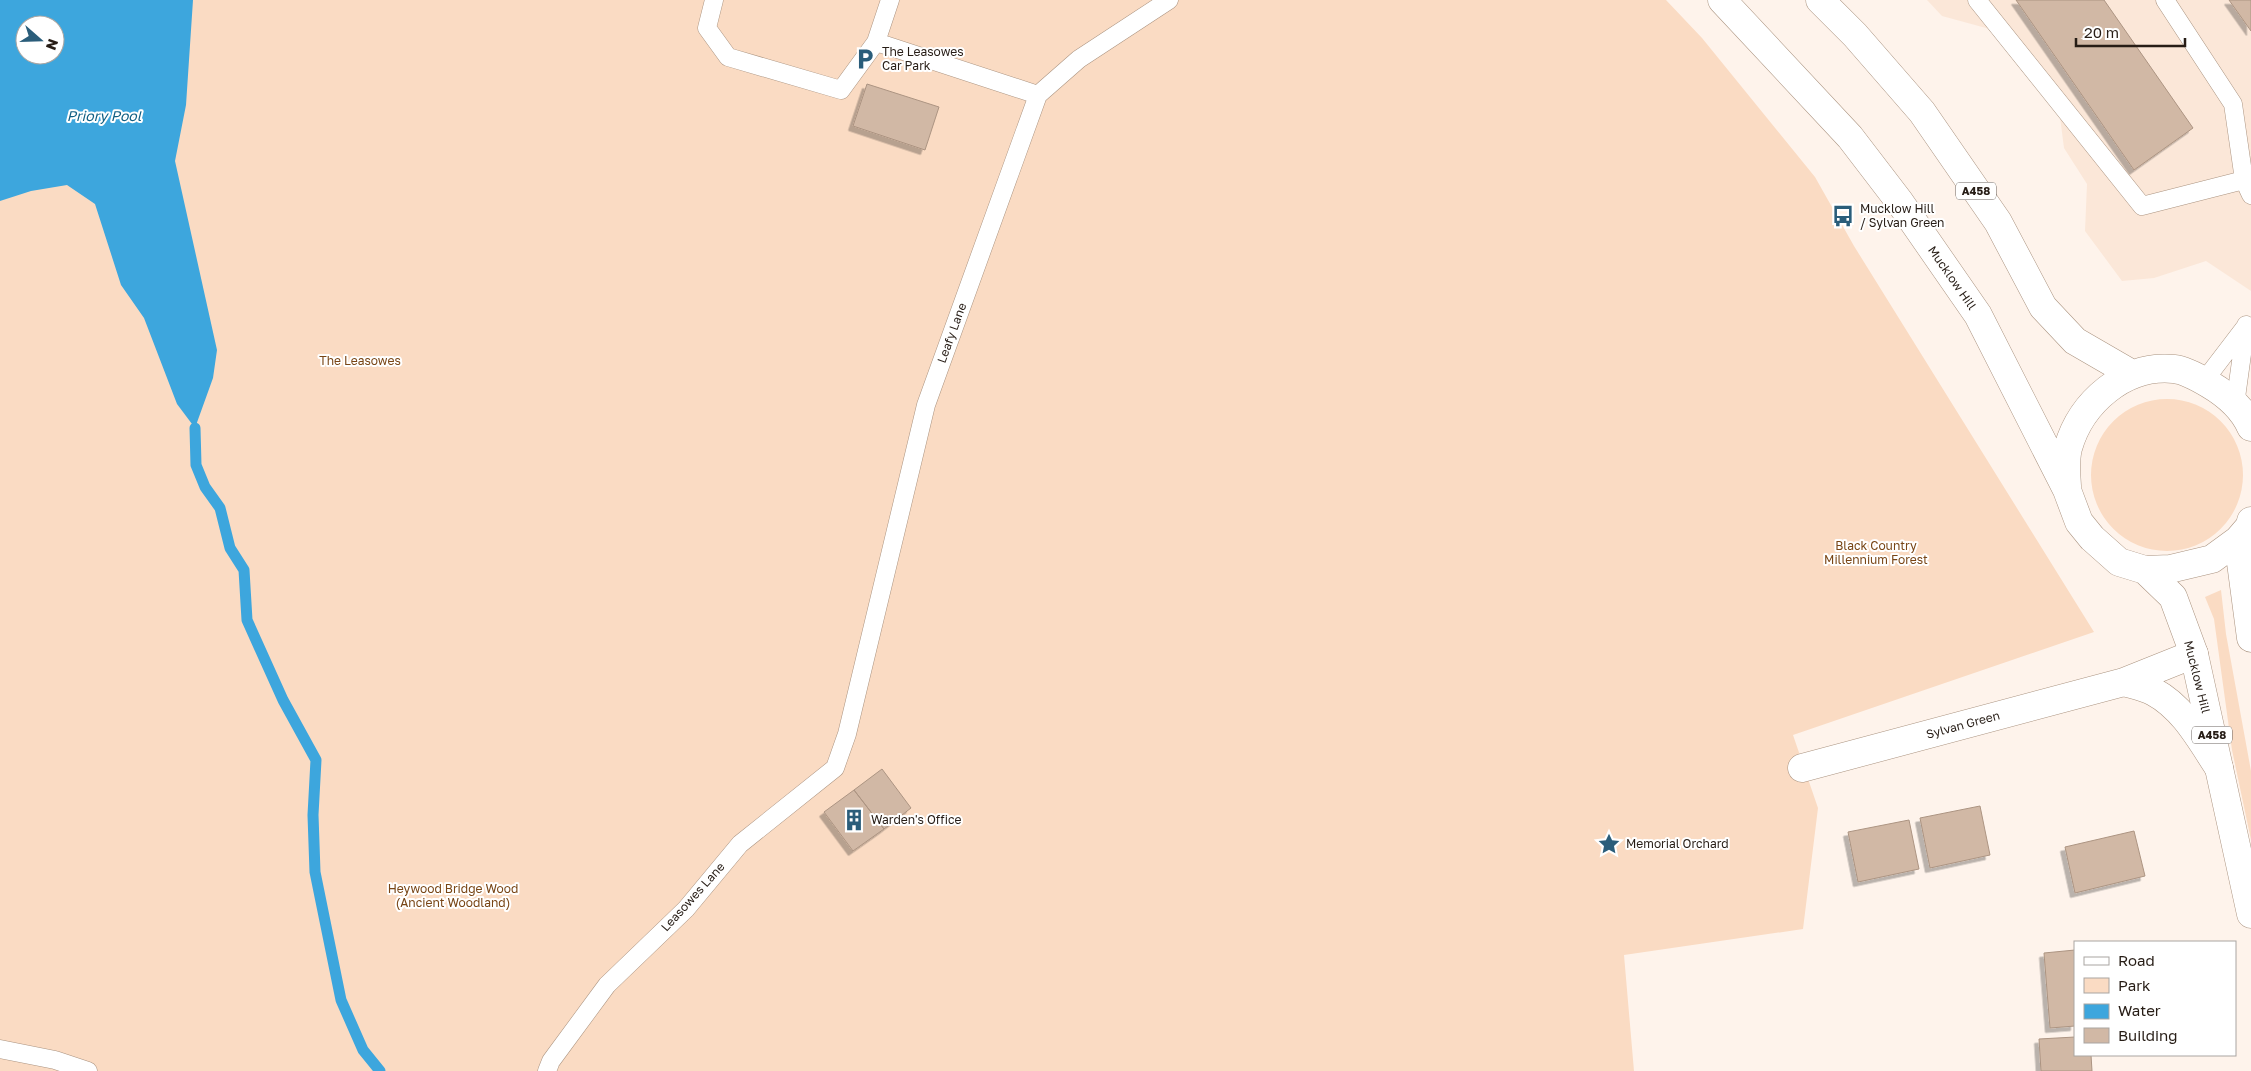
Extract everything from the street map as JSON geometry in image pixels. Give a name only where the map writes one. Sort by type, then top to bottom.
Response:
[{"type":"main road","name":"Mucklow Hill","points":[[1722,0],[1850,138],[1899,201],[1978,315],[2067,490],[2079,522],[2092,538],[2119,562],[2145,570],[2170,569],[2212,559],[2244,531]]},
{"type":"main road","name":"A458","points":[[1820,0],[1856,35],[1922,112],[1998,222],[2042,307],[2075,341],[2132,374]]},
{"type":"main road","name":"Mucklow Hill","points":[[2067,490],[2065,467],[2068,448],[2077,424],[2090,406],[2110,388],[2132,374],[2149,369],[2175,369],[2204,381],[2226,394],[2243,409],[2251,427]]},
{"type":"main road","name":"Mucklow Hill","points":[[2244,531],[2251,638]]},
{"type":"main road","name":"Mucklow Hill","points":[[2145,570],[2173,597],[2194,654],[2251,914]]},
{"type":"main road","name":"Sylvan Green","points":[[1802,768],[2124,682],[2194,654]]},
{"type":"main road","points":[[2124,682],[2154,691],[2176,708],[2219,768]]},
{"type":"lane","points":[[714,0],[707,28],[728,57],[841,90],[876,42],[890,0]]},
{"type":"lane","name":"Leafy Lane","points":[[847,734],[926,405],[1038,95],[1079,59],[1169,0]]},
{"type":"lane","points":[[1976,0],[2142,206],[2248,188],[2245,147],[2233,104],[2165,0]]},
{"type":"lane","points":[[876,42],[1038,95]]},
{"type":"lane","points":[[2204,381],[2249,323]]},
{"type":"lane","points":[[2243,409],[2249,323]]},
{"type":"lane","name":"Leasowes Lane","points":[[547,1071],[551,1061],[607,985],[686,909],[740,844],[834,768],[847,734]]},
{"type":"lane","points":[[0,1049],[54,1060],[88,1071]]},
{"type":"shaded area","points":[[1927,0],[2251,0],[2251,291],[2206,261],[2154,278],[2122,281],[2085,231],[2087,184],[2064,148],[2060,117],[1997,31],[1942,16]]},
{"type":"green space","name":"The Leasowes","points":[[0,0],[1666,0],[1702,38],[1815,177],[1854,246],[2094,632],[1793,735],[1818,808],[1803,929],[1624,955],[1634,1071],[0,1071]]},
{"type":"green space","points":[[2167,399],[2196,405],[2221,421],[2237,446],[2243,475],[2237,504],[2221,529],[2196,545],[2167,551],[2138,545],[2113,529],[2097,504],[2091,475],[2097,446],[2113,421],[2138,405]]},
{"type":"green space","points":[[2221,590],[2226,634],[2251,771],[2251,840],[2232,750],[2214,619],[2205,597]]},
{"type":"water","name":"Priory Pool","points":[[0,0],[193,0],[186,105],[175,161],[217,350],[213,378],[195,428],[177,404],[144,318],[121,285],[95,204],[67,185],[31,191],[0,201]]},
{"type":"building","points":[[2016,0],[2104,0],[2193,128],[2134,170]]},
{"type":"building","points":[[2229,0],[2251,0],[2251,31]]},
{"type":"building","points":[[867,84],[939,107],[925,150],[853,126]]},
{"type":"building","points":[[882,769],[911,808],[884,829],[854,790]]},
{"type":"building","name":"Warden's Office","points":[[854,790],[884,829],[853,851],[824,812]]},
{"type":"building","points":[[1980,806],[1990,855],[1930,868],[1920,818]]},
{"type":"building","points":[[1909,820],[1919,869],[1858,882],[1848,832]]},
{"type":"building","points":[[2134,831],[2145,876],[2075,893],[2065,847]]},
{"type":"building","points":[[2074,950],[2074,1026],[2050,1028],[2044,953]]},
{"type":"building","points":[[2074,1037],[2074,1056],[2091,1056],[2092,1071],[2041,1071],[2039,1039]]},
{"type":"waterway","points":[[195,428],[196,465],[205,487],[220,508],[230,548],[244,570],[247,620],[283,700],[316,760],[313,815],[315,872],[341,1000],[363,1050],[380,1071]]},
{"type":"place","name":"The Leasowes Car Park","points":[[865,59]]},
{"type":"place","name":"Mucklow Hill / Sylvan Green","points":[[1843,216]]},
{"type":"place","name":"Warden's Office","points":[[854,820]]},
{"type":"place","name":"Memorial Orchard","points":[[1609,844]]},
{"type":"park label","name":"Black Country Millennium Forest","points":[[1876,553]]},
{"type":"park label","name":"Heywood Bridge Wood (Ancient Woodland)","points":[[453,896]]}]
